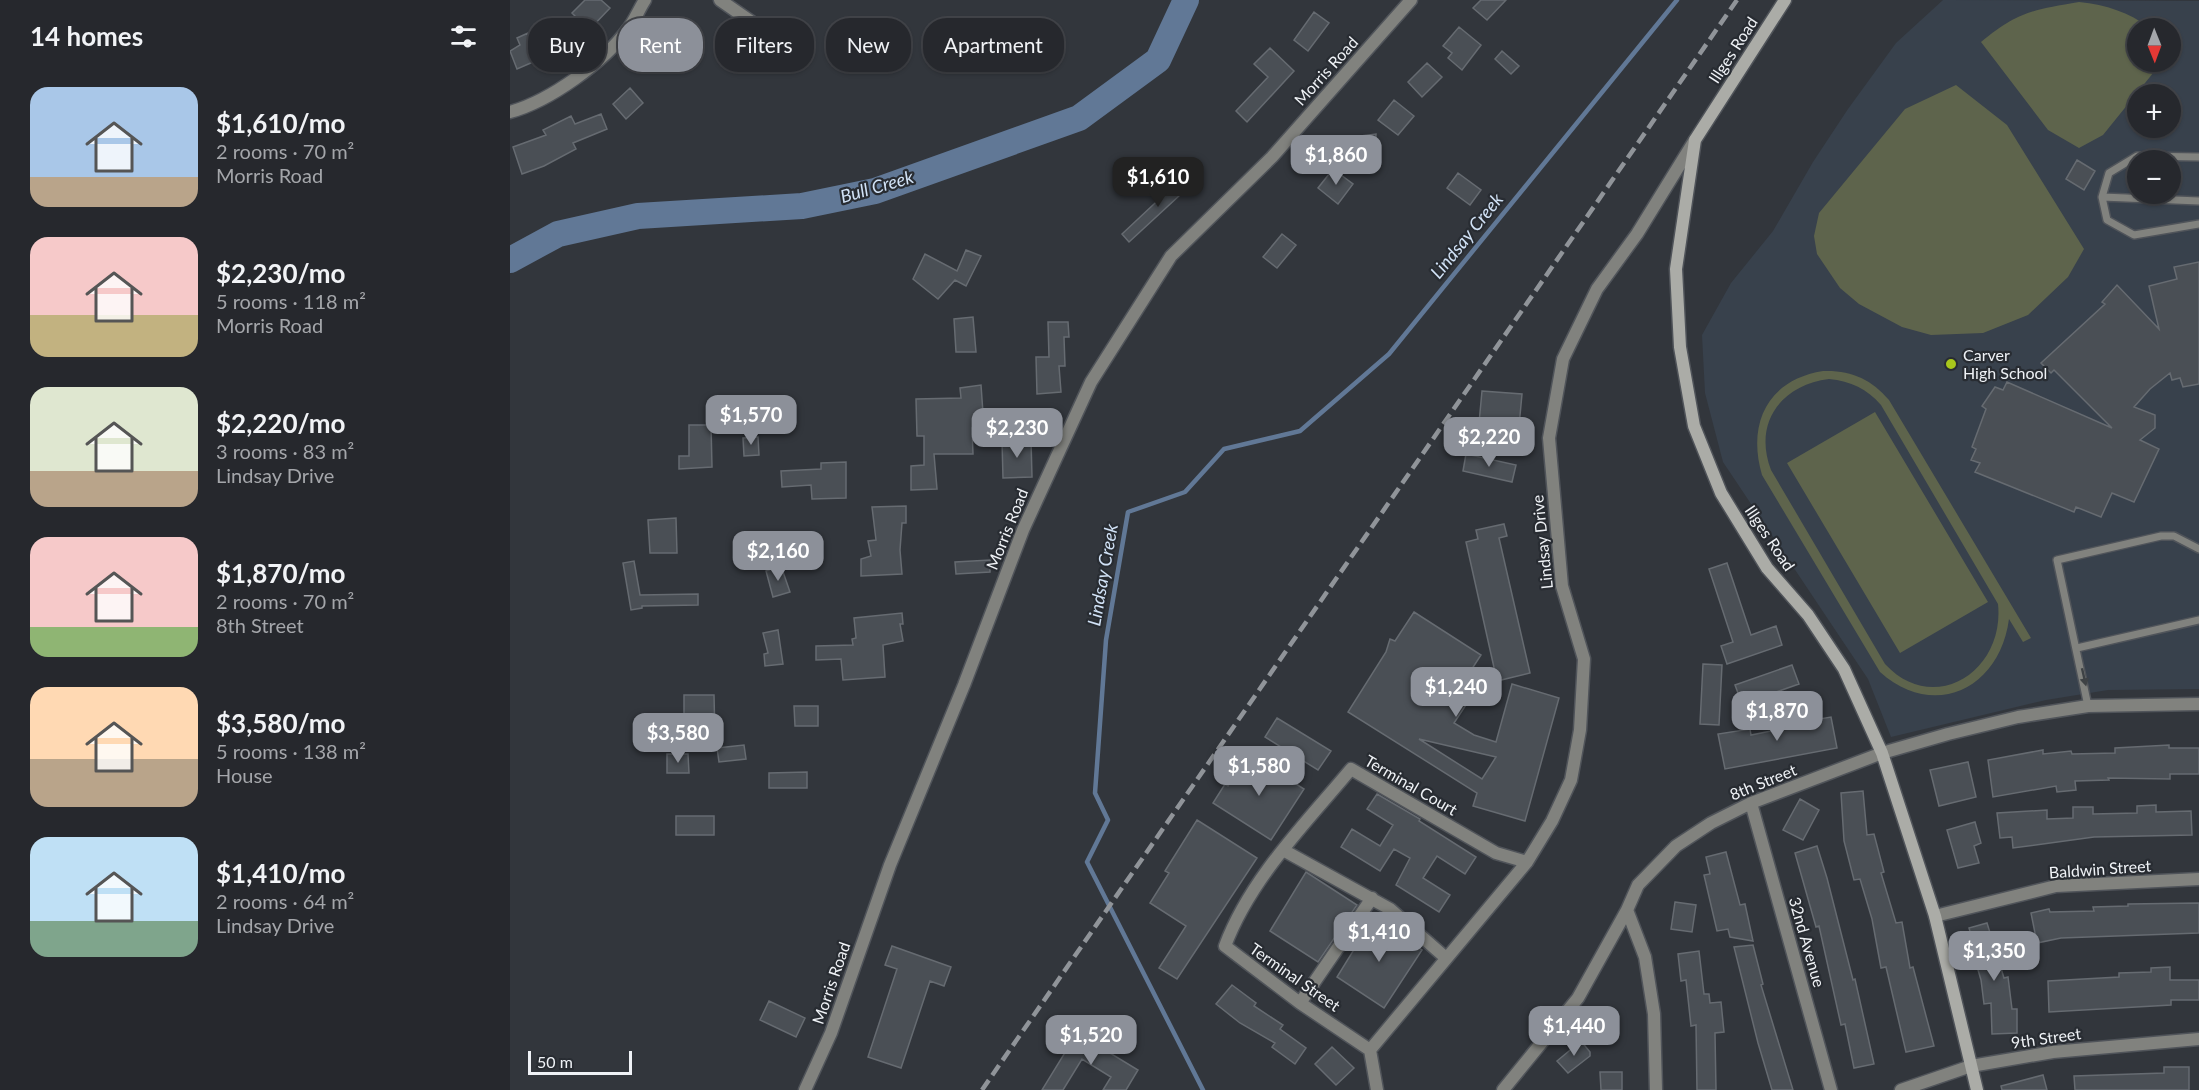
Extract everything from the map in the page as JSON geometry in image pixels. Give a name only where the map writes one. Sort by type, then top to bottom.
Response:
[{"type":"street","points":[[510,112],[557,89],[599,60],[628,28],[645,0]]},
{"type":"street","points":[[720,0],[746,18]]},
{"type":"street","name":"Morris Road","points":[[805,1090],[831,1034],[890,865],[964,685],[1023,530],[1090,382],[1171,256],[1272,157],[1411,0]]},
{"type":"street","name":"Illges Road","points":[[1785,0],[1695,140],[1676,269],[1680,347],[1694,426],[1721,493],[1767,568],[1808,615],[1844,669],[1882,753],[1935,916],[1977,1090]]},
{"type":"street","name":"Lindsay Drive","points":[[1370,1050],[1527,862],[1552,821],[1571,780],[1580,730],[1584,659],[1562,586],[1550,438],[1563,359],[1597,290],[1636,234],[1695,140]]},
{"type":"street","name":"8th Street","points":[[1503,1090],[1578,998],[1627,910],[1638,885],[1676,846],[1711,823],[1751,803],[1882,753],[2018,717],[2088,706],[2199,704]]},
{"type":"street","name":"Terminal Court","points":[[1256,889],[1283,850],[1351,769],[1496,853],[1527,862]]},
{"type":"street","name":"32nd Avenue","points":[[1751,803],[1832,1090]]},
{"type":"street","points":[[1283,850],[1390,909],[1446,958]]},
{"type":"street","name":"Baldwin Street","points":[[1935,916],[2056,886],[2199,879]]},
{"type":"street","name":"Terminal Street","points":[[1256,889],[1235,921],[1225,946],[1300,1003],[1370,1050]]},
{"type":"street","points":[[1300,1003],[1372,898]]},
{"type":"street","points":[[1627,910],[1645,957],[1654,1014],[1656,1090]]},
{"type":"street","name":"9th Street","points":[[1901,1090],[1971,1065],[2052,1052],[2199,1039]]},
{"type":"street","points":[[1370,1050],[1377,1090]]},
{"type":"lane","points":[[2199,157],[2137,156],[2109,173],[2102,197],[2108,220],[2134,235],[2199,224]]},
{"type":"lane","points":[[2102,197],[2199,201]]},
{"type":"lane","points":[[2088,706],[2057,560],[2161,536],[2174,536],[2199,549]]},
{"type":"lane","points":[[2077,648],[2199,620]]},
{"type":"shaded area","name":"Carver High School","points":[[1943,0],[2199,1],[2199,689],[2108,690],[2046,700],[1891,737],[1868,679],[1723,462],[1705,393],[1702,335],[1731,283],[1773,231],[1813,162],[1896,43]]},
{"type":"green space","points":[[2079,2],[2117,10],[2134,18],[2127,18],[2127,72],[2154,72],[2144,84],[2127,84],[2127,105],[2103,135],[2079,148],[2048,130],[1981,42],[2017,18],[2050,7]]},
{"type":"green space","points":[[1956,85],[2007,125],[2084,249],[2068,277],[2028,315],[1983,333],[1931,335],[1902,327],[1859,304],[1840,288],[1817,254],[1814,236],[1819,213],[1905,109]]},
{"type":"green space","points":[[1823,371],[1851,374],[1868,381],[1889,400],[2031,638],[2023,642],[2009,619],[2003,643],[1993,663],[1979,679],[1962,690],[1943,695],[1922,694],[1901,687],[1880,672],[1762,475],[1757,438],[1766,407],[1775,394],[1804,376]],"holes":[[[1829,379],[1858,387],[1870,394],[1881,405],[1998,604],[1997,628],[1990,649],[1978,666],[1962,679],[1944,686],[1924,686],[1904,679],[1885,664],[1771,470],[1766,453],[1766,437],[1775,409],[1797,389]]]},
{"type":"green space","points":[[1875,412],[1988,602],[1900,653],[1787,463]]},
{"type":"building","points":[[585,0],[601,0],[610,8],[600,18],[577,18],[572,13]]},
{"type":"building","points":[[1481,0],[1506,0],[1487,20],[1473,8]]},
{"type":"building","points":[[1314,12],[1329,23],[1308,51],[1294,40]]},
{"type":"building","points":[[1459,27],[1481,45],[1462,70],[1448,58],[1452,53],[1443,46]]},
{"type":"building","points":[[528,33],[528,64],[517,69],[510,51],[520,45],[517,38]]},
{"type":"building","points":[[1270,48],[1294,71],[1247,122],[1236,111],[1268,77],[1254,64]]},
{"type":"building","points":[[1502,51],[1519,66],[1511,74],[1495,59]]},
{"type":"building","points":[[1427,63],[1442,77],[1422,97],[1408,82]]},
{"type":"building","points":[[630,88],[643,103],[626,119],[613,104]]},
{"type":"building","points":[[1394,100],[1414,116],[1398,135],[1378,120]]},
{"type":"building","points":[[601,114],[607,129],[573,143],[576,149],[544,166],[522,174],[513,147],[546,135],[543,130],[571,116],[575,124]]},
{"type":"building","points":[[1376,134],[1375,161],[1362,162],[1362,156],[1351,157],[1350,143],[1362,142],[1361,136]]},
{"type":"building","points":[[2077,160],[2095,171],[2084,190],[2066,179]]},
{"type":"building","points":[[1333,169],[1353,184],[1338,204],[1318,188]]},
{"type":"building","points":[[1458,173],[1481,190],[1470,205],[1447,188]]},
{"type":"building","points":[[1185,175],[1193,183],[1129,242],[1122,234]]},
{"type":"building","points":[[1282,234],[1296,245],[1277,268],[1263,257]]},
{"type":"building","points":[[966,250],[981,256],[966,286],[955,280],[938,299],[913,279],[925,254],[957,271]]},
{"type":"building","points":[[2199,262],[2199,384],[2183,387],[2180,378],[2172,380],[2170,373],[2150,389],[2134,407],[2155,415],[2155,428],[2140,440],[2159,449],[2134,502],[2112,493],[2101,517],[2076,507],[2074,512],[1975,472],[1980,463],[1971,460],[1976,449],[1972,447],[1986,409],[1982,406],[1995,387],[2003,390],[2007,382],[2112,428],[2054,370],[2051,373],[2041,363],[2105,304],[2102,302],[2117,285],[2159,329],[2149,286],[2177,279],[2174,267]]},
{"type":"building","points":[[973,317],[976,352],[956,352],[954,319]]},
{"type":"building","points":[[1048,322],[1068,322],[1069,337],[1064,337],[1065,366],[1059,366],[1061,392],[1037,394],[1036,357],[1049,357]]},
{"type":"building","points":[[981,385],[984,427],[972,428],[973,454],[934,454],[937,489],[911,490],[911,466],[924,465],[924,436],[917,436],[916,399],[961,398],[960,388]]},
{"type":"building","points":[[1482,391],[1522,394],[1518,437],[1478,434]]},
{"type":"building","points":[[689,425],[711,425],[712,467],[679,469],[679,456],[689,456]]},
{"type":"building","points":[[758,437],[759,455],[744,456],[743,438]]},
{"type":"building","points":[[1031,440],[1032,477],[1003,478],[1002,441]]},
{"type":"building","points":[[1466,454],[1516,465],[1512,482],[1463,471]]},
{"type":"building","points":[[846,462],[846,498],[812,499],[811,485],[782,487],[781,471],[821,469],[821,463]]},
{"type":"building","points":[[906,506],[906,523],[902,523],[900,550],[902,574],[861,576],[861,559],[871,556],[868,541],[876,540],[872,507]]},
{"type":"building","points":[[676,518],[677,553],[650,553],[648,520]]},
{"type":"building","points":[[1504,524],[1507,536],[1499,538],[1530,673],[1497,681],[1466,542],[1478,539],[1476,530]]},
{"type":"building","points":[[990,560],[990,572],[956,574],[955,562]]},
{"type":"building","points":[[634,561],[640,595],[698,594],[698,605],[642,606],[642,608],[631,610],[623,563]]},
{"type":"building","points":[[1727,563],[1751,635],[1776,626],[1782,645],[1727,664],[1721,646],[1733,642],[1709,569]]},
{"type":"building","points":[[781,566],[790,592],[773,597],[766,571]]},
{"type":"building","points":[[1414,612],[1481,655],[1466,678],[1479,685],[1454,723],[1474,735],[1496,742],[1512,684],[1559,698],[1525,821],[1473,806],[1477,793],[1348,712],[1386,652],[1390,639],[1395,641]],"holes":[[[1419,739],[1496,757],[1482,779]]]},
{"type":"building","points":[[902,613],[903,624],[900,624],[903,641],[883,645],[885,677],[843,680],[841,659],[816,660],[816,646],[853,645],[852,639],[856,638],[854,618]]},
{"type":"building","points":[[778,630],[783,664],[765,666],[764,654],[768,653],[763,633]]},
{"type":"building","points":[[1703,664],[1722,665],[1719,725],[1700,724]]},
{"type":"building","points":[[1792,665],[1799,684],[1742,704],[1735,685]]},
{"type":"building","points":[[684,695],[714,695],[715,738],[684,739]]},
{"type":"building","points":[[794,706],[818,706],[818,726],[795,726]]},
{"type":"building","points":[[1795,715],[1796,723],[1831,717],[1837,748],[1725,769],[1718,734],[1750,729],[1751,735],[1776,730],[1774,719]]},
{"type":"building","points":[[1277,718],[1331,751],[1318,770],[1265,737]]},
{"type":"building","points":[[744,745],[746,759],[719,762],[717,748]]},
{"type":"building","points":[[2169,745],[2169,748],[2199,748],[2199,774],[2170,774],[2170,779],[2108,778],[2109,780],[2075,781],[2076,790],[2057,792],[2056,786],[1993,797],[1988,760],[2043,750],[2043,754],[2071,751],[2072,754],[2115,753],[2115,748]]},
{"type":"building","points":[[667,754],[688,754],[689,773],[667,773]]},
{"type":"building","points":[[1249,754],[1304,789],[1271,840],[1213,803],[1225,784],[1228,786]]},
{"type":"building","points":[[1968,762],[1976,797],[1939,806],[1930,770]]},
{"type":"building","points":[[807,772],[807,788],[769,788],[769,773]]},
{"type":"building","points":[[1863,791],[1867,835],[1874,834],[1884,872],[1881,873],[1896,923],[1902,922],[1910,968],[1913,967],[1934,1046],[1906,1052],[1886,967],[1881,968],[1872,919],[1860,879],[1854,880],[1844,841],[1841,793]]},
{"type":"building","points":[[1377,794],[1420,819],[1419,821],[1476,857],[1465,874],[1437,856],[1423,878],[1450,895],[1439,912],[1396,885],[1410,858],[1394,849],[1380,871],[1341,847],[1352,829],[1380,846],[1393,825],[1367,809]]},
{"type":"building","points":[[1800,799],[1819,810],[1803,840],[1783,830]]},
{"type":"building","points":[[2156,805],[2156,812],[2191,811],[2192,835],[2094,837],[2013,848],[2012,837],[2000,838],[1997,813],[2047,810],[2047,819],[2073,818],[2073,807],[2093,807],[2093,814],[2137,813],[2137,806]]},
{"type":"building","points":[[676,816],[714,816],[714,835],[676,835]]},
{"type":"building","points":[[1197,820],[1257,858],[1177,979],[1159,968],[1186,926],[1150,903],[1169,873],[1165,871]]},
{"type":"building","points":[[1975,822],[1981,843],[1974,846],[1979,863],[1958,868],[1947,830]]},
{"type":"building","points":[[1817,846],[1853,980],[1855,979],[1874,1064],[1854,1068],[1845,1024],[1841,1025],[1819,926],[1816,927],[1795,853]]},
{"type":"building","points":[[1726,852],[1740,905],[1745,904],[1753,941],[1730,937],[1728,929],[1717,931],[1704,875],[1710,874],[1706,857]]},
{"type":"building","points":[[1306,872],[1357,905],[1318,962],[1270,931]]},
{"type":"building","points":[[1675,902],[1696,905],[1692,932],[1671,929]]},
{"type":"building","points":[[2199,903],[2199,933],[2061,938],[2037,943],[2031,913],[2049,909],[2050,912],[2094,911],[2093,907],[2128,906],[2128,904]]},
{"type":"building","points":[[1374,917],[1422,950],[1384,1008],[1337,977]]},
{"type":"building","points":[[1987,923],[2004,978],[2008,977],[2012,1009],[2017,1009],[2017,1033],[1992,1034],[1991,1003],[1984,1004],[1981,980],[1973,953],[1976,952],[1969,928]]},
{"type":"building","points":[[1753,945],[1763,984],[1761,985],[1793,1090],[1772,1090],[1758,1043],[1734,947]]},
{"type":"building","points":[[892,946],[951,967],[944,986],[930,981],[901,1068],[868,1057],[897,969],[885,965]]},
{"type":"building","points":[[1699,951],[1704,994],[1709,994],[1710,1003],[1721,1002],[1724,1032],[1715,1033],[1716,1090],[1697,1090],[1696,1025],[1691,1026],[1686,980],[1681,981],[1678,954]]},
{"type":"building","points":[[2170,967],[2170,980],[2199,980],[2199,1000],[2171,1000],[2171,1005],[2049,1012],[2048,981],[2119,977],[2119,973],[2151,972],[2151,968]]},
{"type":"building","points":[[1232,985],[1256,1003],[1254,1006],[1283,1025],[1280,1029],[1306,1048],[1295,1064],[1272,1047],[1275,1043],[1240,1023],[1216,1004]]},
{"type":"building","points":[[769,1001],[805,1018],[796,1037],[760,1020]]},
{"type":"building","points":[[1077,1033],[1138,1070],[1126,1090],[1103,1090],[1111,1077],[1082,1059],[1063,1090],[1042,1090]]},
{"type":"building","points":[[1581,1041],[1590,1052],[1590,1056],[1568,1073],[1557,1061]]},
{"type":"building","points":[[1332,1047],[1354,1068],[1336,1085],[1315,1064]]},
{"type":"building","points":[[2164,1067],[2189,1067],[2189,1090],[2075,1090],[2074,1076],[2164,1073]]},
{"type":"building","points":[[1600,1072],[1622,1072],[1622,1090],[1601,1090]]},
{"type":"building","points":[[2043,1075],[2047,1090],[2002,1090],[2001,1086]]},
{"type":"waterway","name":"Bull Creek","points":[[510,260],[558,234],[638,216],[802,206],[875,191],[1079,118],[1158,60],[1186,0]]},
{"type":"waterway","name":"Lindsay Creek","points":[[1203,1090],[1087,862],[1108,820],[1095,793],[1106,640],[1128,512],[1185,492],[1224,449],[1300,431],[1389,354],[1677,0]]},
{"type":"railway","points":[[982,1090],[1737,0]]},
{"type":"place","name":"Carver High School","points":[[1951,364]]}]
